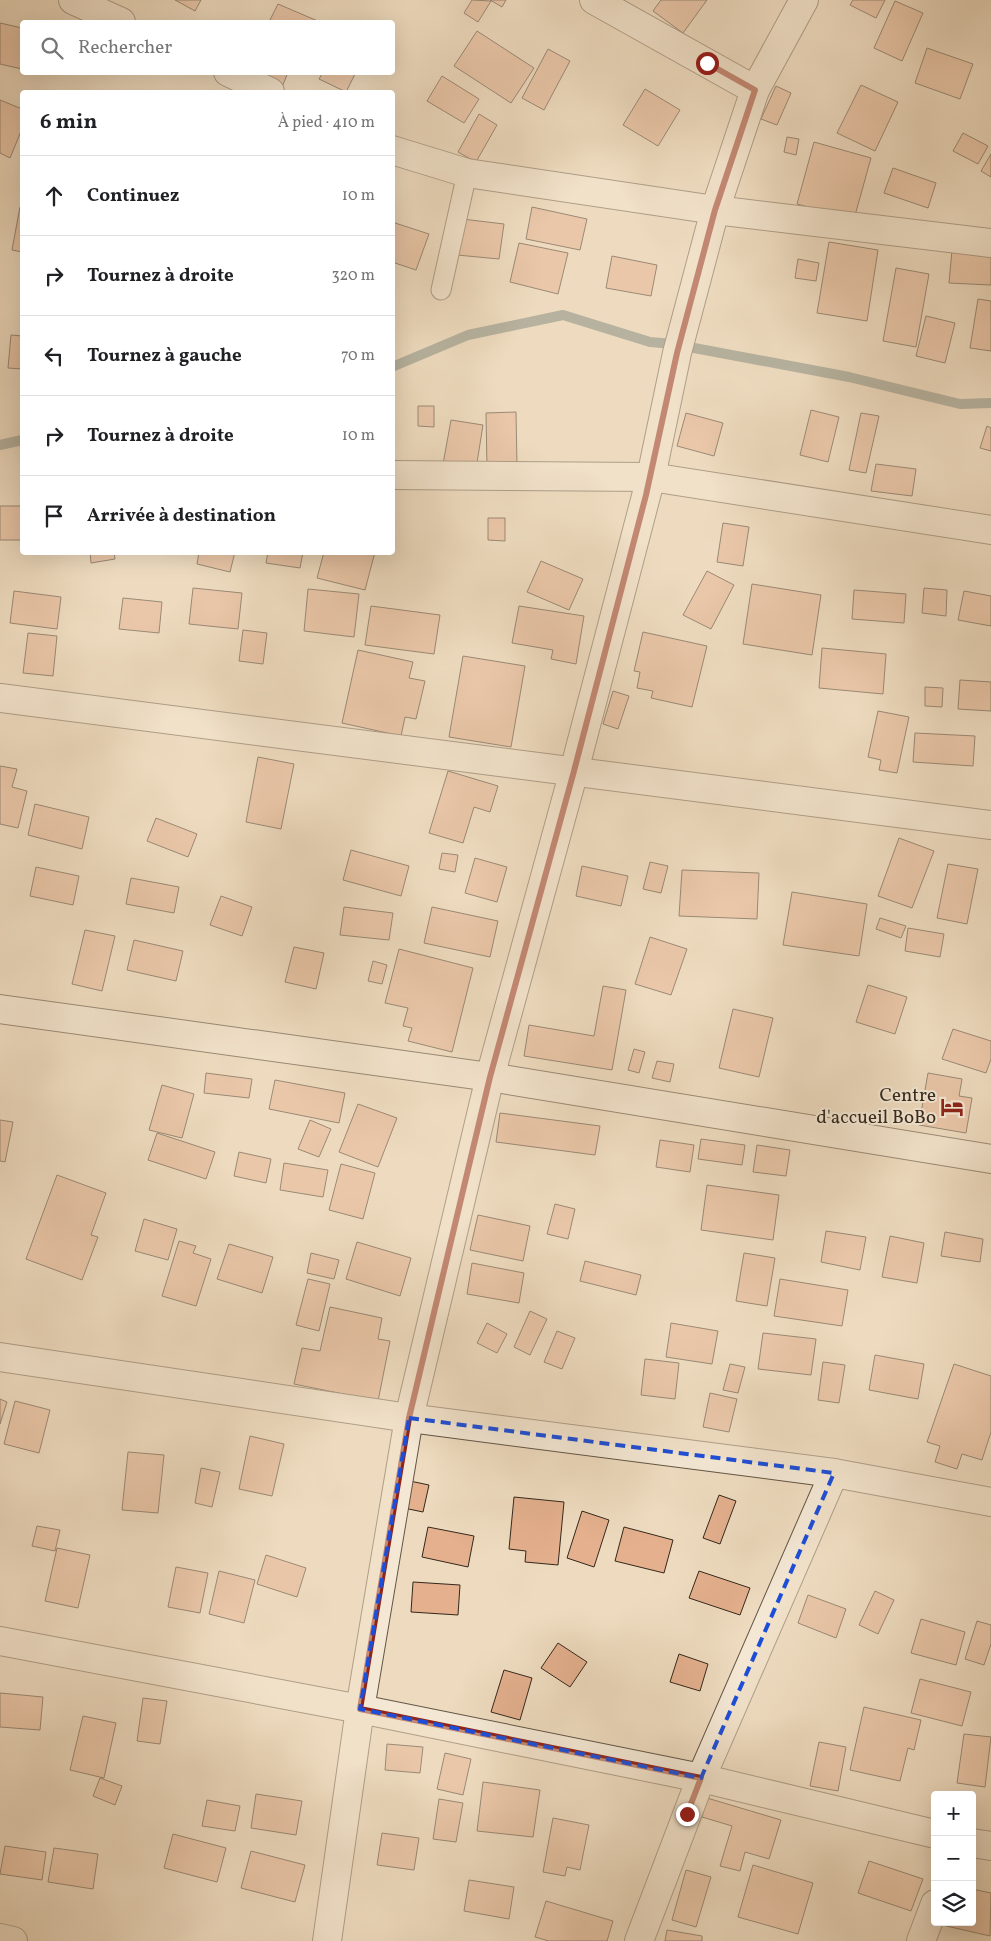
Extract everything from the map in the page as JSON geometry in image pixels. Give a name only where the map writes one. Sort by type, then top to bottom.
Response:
[{"type":"street","points":[[73,0],[117,20]]},
{"type":"street","points":[[594,0],[755,90]]},
{"type":"street","points":[[327,1941],[360,1709],[409,1418],[490,1077],[574,771],[650,477],[680,344],[715,210],[755,90],[804,0]]},
{"type":"street","points":[[234,75],[266,90]]},
{"type":"street","points":[[395,151],[467,173],[715,210],[991,243]]},
{"type":"street","points":[[395,476],[650,477],[991,530]]},
{"type":"street","points":[[0,698],[991,825]]},
{"type":"street","points":[[0,1009],[490,1077],[991,1159]]},
{"type":"street","points":[[0,1357],[409,1418],[834,1474],[991,1502]]},
{"type":"street","points":[[639,1941],[701,1778],[834,1474]]},
{"type":"street","points":[[0,1641],[360,1709],[701,1778],[931,1833]]},
{"type":"street","points":[[976,1844],[991,1846]]},
{"type":"street","points":[[920,1941],[931,1914]]},
{"type":"street","points":[[0,1938],[13,1941]]},
{"type":"lane","points":[[441,290],[467,173]]},
{"type":"highlighted area","points":[[409,1418],[834,1473],[701,1778],[360,1709]]},
{"type":"building","points":[[175,0],[201,0],[195,11]]},
{"type":"building","points":[[472,0],[491,1],[478,22],[464,13]]},
{"type":"building","points":[[490,0],[506,0],[502,7]]},
{"type":"building","points":[[661,0],[707,0],[683,33],[653,11]]},
{"type":"building","points":[[853,0],[885,0],[876,18],[850,5]]},
{"type":"building","points":[[895,1],[923,13],[902,61],[874,48]]},
{"type":"building","points":[[278,4],[315,20],[270,20]]},
{"type":"building","points":[[0,23],[20,28],[20,69],[0,64]]},
{"type":"building","points":[[477,31],[534,68],[511,103],[454,66]]},
{"type":"building","points":[[927,48],[973,64],[960,99],[915,83]]},
{"type":"building","points":[[548,49],[570,61],[544,110],[522,98]]},
{"type":"building","points":[[256,75],[287,75],[281,90]]},
{"type":"building","points":[[321,75],[354,75],[347,90],[342,90],[319,79]]},
{"type":"building","points":[[442,76],[479,99],[464,123],[427,101]]},
{"type":"building","points":[[861,85],[898,102],[875,151],[837,133]]},
{"type":"building","points":[[776,86],[791,93],[777,125],[761,119]]},
{"type":"building","points":[[645,89],[680,110],[658,146],[623,125]]},
{"type":"building","points":[[0,100],[20,108],[20,134],[10,158],[0,153]]},
{"type":"building","points":[[479,114],[497,125],[476,162],[458,152]]},
{"type":"building","points":[[963,133],[988,146],[978,164],[953,151]]},
{"type":"building","points":[[787,137],[799,139],[796,155],[784,152]]},
{"type":"building","points":[[814,142],[871,158],[854,219],[797,204]]},
{"type":"building","points":[[991,154],[991,177],[981,171]]},
{"type":"building","points":[[893,168],[936,183],[928,208],[884,193]]},
{"type":"building","points":[[20,207],[20,252],[12,250]]},
{"type":"building","points":[[532,207],[587,219],[580,250],[526,239]]},
{"type":"building","points":[[462,219],[504,224],[499,259],[457,255]]},
{"type":"building","points":[[395,223],[429,234],[416,270],[395,263]]},
{"type":"building","points":[[829,242],[878,250],[867,321],[817,313]]},
{"type":"building","points":[[519,243],[568,253],[558,294],[510,282]]},
{"type":"building","points":[[952,250],[991,253],[991,285],[949,283]]},
{"type":"building","points":[[612,256],[657,265],[651,296],[606,288]]},
{"type":"building","points":[[798,259],[819,263],[816,281],[795,278]]},
{"type":"building","points":[[896,268],[929,274],[916,347],[883,341]]},
{"type":"building","points":[[978,299],[991,301],[991,351],[970,348]]},
{"type":"building","points":[[926,316],[955,323],[945,363],[916,356]]},
{"type":"building","points":[[11,335],[20,336],[20,369],[8,368]]},
{"type":"building","points":[[418,406],[434,406],[434,427],[418,426]]},
{"type":"building","points":[[811,410],[839,417],[828,462],[800,455]]},
{"type":"building","points":[[516,412],[517,466],[487,468],[486,413]]},
{"type":"building","points":[[686,413],[723,423],[714,456],[677,446]]},
{"type":"building","points":[[861,413],[879,416],[866,473],[849,470]]},
{"type":"building","points":[[451,420],[483,425],[476,469],[443,464]]},
{"type":"building","points":[[987,426],[991,428],[991,451],[980,448]]},
{"type":"building","points":[[876,464],[916,469],[912,496],[871,491]]},
{"type":"building","points":[[0,506],[20,506],[20,540],[0,540]]},
{"type":"building","points":[[488,518],[505,518],[505,541],[488,540]]},
{"type":"building","points":[[723,523],[749,527],[743,566],[717,562]]},
{"type":"building","points":[[90,555],[114,555],[115,559],[91,563]]},
{"type":"building","points":[[198,555],[234,555],[230,572],[197,564]]},
{"type":"building","points":[[267,555],[302,555],[300,568],[266,563]]},
{"type":"building","points":[[323,555],[374,555],[365,590],[317,578]]},
{"type":"building","points":[[541,561],[583,579],[569,610],[527,592]]},
{"type":"building","points":[[707,571],[734,585],[711,629],[683,615]]},
{"type":"building","points":[[752,584],[821,595],[812,655],[743,644]]},
{"type":"building","points":[[193,588],[242,593],[238,629],[189,624]]},
{"type":"building","points":[[924,588],[947,590],[946,616],[922,613]]},
{"type":"building","points":[[308,589],[359,594],[354,637],[304,631]]},
{"type":"building","points":[[854,590],[906,594],[904,623],[852,619]]},
{"type":"building","points":[[14,591],[61,597],[57,629],[10,623]]},
{"type":"building","points":[[964,591],[991,596],[991,626],[958,620]]},
{"type":"building","points":[[123,598],[162,602],[159,633],[119,629]]},
{"type":"building","points":[[371,606],[440,615],[434,654],[365,645]]},
{"type":"building","points":[[519,606],[584,616],[576,664],[551,659],[553,650],[512,643]]},
{"type":"building","points":[[243,630],[267,633],[263,664],[239,661]]},
{"type":"building","points":[[643,632],[707,646],[692,707],[651,698],[653,691],[637,688],[640,672],[634,671]]},
{"type":"building","points":[[28,633],[57,636],[53,676],[23,673]]},
{"type":"building","points":[[822,648],[886,654],[883,694],[819,688]]},
{"type":"building","points":[[358,650],[413,662],[409,678],[425,681],[416,719],[405,717],[401,736],[342,723]]},
{"type":"building","points":[[463,656],[525,666],[511,747],[449,737]]},
{"type":"building","points":[[960,680],[991,682],[991,711],[958,709]]},
{"type":"building","points":[[925,687],[943,688],[942,707],[925,706]]},
{"type":"building","points":[[613,691],[629,696],[618,729],[603,724]]},
{"type":"building","points":[[878,711],[909,717],[897,773],[879,770],[881,760],[868,757]]},
{"type":"building","points":[[915,733],[975,736],[973,766],[913,762]]},
{"type":"building","points":[[258,757],[294,764],[281,829],[246,822]]},
{"type":"building","points":[[0,766],[17,769],[12,787],[27,791],[18,828],[0,824]]},
{"type":"building","points":[[448,771],[498,786],[490,812],[474,807],[463,843],[429,833]]},
{"type":"building","points":[[35,804],[89,817],[82,849],[28,835]]},
{"type":"building","points":[[156,818],[197,834],[188,857],[147,841]]},
{"type":"building","points":[[899,838],[934,851],[912,908],[878,896]]},
{"type":"building","points":[[351,850],[409,866],[401,896],[343,880]]},
{"type":"building","points":[[442,853],[458,855],[455,872],[439,869]]},
{"type":"building","points":[[475,858],[507,867],[497,902],[465,893]]},
{"type":"building","points":[[650,862],[668,866],[661,893],[643,889]]},
{"type":"building","points":[[948,864],[978,869],[967,924],[937,918]]},
{"type":"building","points":[[582,866],[628,876],[621,906],[576,896]]},
{"type":"building","points":[[36,867],[79,876],[73,905],[30,896]]},
{"type":"building","points":[[682,870],[759,873],[757,919],[679,916]]},
{"type":"building","points":[[131,878],[179,887],[174,913],[126,904]]},
{"type":"building","points":[[792,892],[867,904],[859,956],[783,945]]},
{"type":"building","points":[[221,896],[252,907],[242,936],[210,925]]},
{"type":"building","points":[[344,907],[393,913],[389,940],[340,935]]},
{"type":"building","points":[[432,907],[498,921],[490,957],[424,943]]},
{"type":"building","points":[[880,918],[906,926],[901,938],[876,929]]},
{"type":"building","points":[[908,928],[944,934],[940,957],[905,951]]},
{"type":"building","points":[[85,930],[115,936],[102,991],[72,984]]},
{"type":"building","points":[[650,937],[687,949],[671,995],[635,984]]},
{"type":"building","points":[[134,940],[183,951],[176,981],[127,970]]},
{"type":"building","points":[[294,947],[324,953],[316,989],[285,982]]},
{"type":"building","points":[[399,949],[473,968],[452,1052],[408,1041],[412,1028],[403,1026],[408,1008],[385,1003]]},
{"type":"building","points":[[373,961],[387,965],[382,984],[368,981]]},
{"type":"building","points":[[868,985],[907,997],[895,1034],[856,1022]]},
{"type":"building","points":[[603,986],[626,990],[612,1070],[524,1056],[529,1025],[594,1036]]},
{"type":"building","points":[[733,1009],[773,1018],[759,1077],[719,1068]]},
{"type":"building","points":[[953,1029],[991,1041],[991,1059],[986,1073],[942,1059]]},
{"type":"building","points":[[634,1049],[645,1052],[639,1073],[628,1070]]},
{"type":"building","points":[[657,1061],[674,1064],[670,1082],[652,1078]]},
{"type":"building","points":[[206,1073],[252,1079],[249,1098],[204,1093]]},
{"type":"building","points":[[928,1073],[962,1079],[959,1096],[972,1098],[966,1133],[919,1125]]},
{"type":"building","points":[[275,1080],[345,1093],[339,1123],[269,1109]]},
{"type":"building","points":[[162,1085],[194,1094],[182,1138],[149,1130]]},
{"type":"building","points":[[358,1104],[397,1118],[378,1167],[339,1152]]},
{"type":"building","points":[[500,1113],[600,1126],[595,1155],[496,1142]]},
{"type":"building","points":[[0,1120],[13,1122],[5,1162],[0,1161]]},
{"type":"building","points":[[310,1120],[331,1129],[319,1157],[298,1149]]},
{"type":"building","points":[[157,1133],[215,1152],[206,1179],[148,1160]]},
{"type":"building","points":[[701,1139],[745,1145],[742,1165],[698,1159]]},
{"type":"building","points":[[660,1140],[694,1145],[690,1172],[656,1167]]},
{"type":"building","points":[[757,1145],[790,1150],[786,1176],[753,1172]]},
{"type":"building","points":[[239,1152],[271,1159],[266,1183],[234,1176]]},
{"type":"building","points":[[284,1163],[328,1170],[323,1197],[280,1190]]},
{"type":"building","points":[[341,1164],[375,1173],[363,1219],[329,1210]]},
{"type":"building","points":[[57,1175],[106,1193],[91,1235],[98,1237],[82,1280],[26,1259]]},
{"type":"building","points":[[707,1185],[779,1195],[773,1240],[701,1230]]},
{"type":"building","points":[[555,1204],[575,1209],[568,1239],[547,1234]]},
{"type":"building","points":[[478,1215],[530,1226],[523,1261],[470,1250]]},
{"type":"building","points":[[144,1219],[177,1229],[168,1260],[135,1251]]},
{"type":"building","points":[[826,1231],[866,1237],[860,1270],[821,1262]]},
{"type":"building","points":[[945,1232],[983,1239],[980,1262],[941,1256]]},
{"type":"building","points":[[890,1236],[924,1243],[917,1283],[882,1277]]},
{"type":"building","points":[[179,1241],[196,1246],[193,1253],[211,1259],[196,1306],[162,1296]]},
{"type":"building","points":[[357,1242],[411,1258],[400,1296],[346,1279]]},
{"type":"building","points":[[229,1244],[273,1257],[262,1293],[217,1279]]},
{"type":"building","points":[[311,1253],[339,1260],[334,1279],[307,1273]]},
{"type":"building","points":[[744,1253],[775,1258],[767,1306],[736,1301]]},
{"type":"building","points":[[585,1261],[641,1275],[636,1295],[580,1281]]},
{"type":"building","points":[[472,1263],[524,1273],[519,1303],[467,1294]]},
{"type":"building","points":[[308,1279],[330,1284],[319,1331],[296,1325]]},
{"type":"building","points":[[780,1279],[848,1290],[842,1326],[774,1316]]},
{"type":"building","points":[[330,1307],[382,1318],[378,1339],[390,1341],[378,1401],[294,1384],[302,1348],[320,1351]]},
{"type":"building","points":[[530,1311],[547,1319],[530,1355],[514,1347]]},
{"type":"building","points":[[487,1323],[507,1334],[497,1353],[477,1343]]},
{"type":"building","points":[[671,1323],[718,1331],[712,1364],[666,1357]]},
{"type":"building","points":[[557,1331],[575,1338],[562,1369],[544,1362]]},
{"type":"building","points":[[763,1333],[816,1339],[811,1375],[758,1369]]},
{"type":"building","points":[[875,1355],[924,1364],[918,1399],[869,1390]]},
{"type":"building","points":[[645,1359],[679,1363],[675,1399],[641,1395]]},
{"type":"building","points":[[823,1362],[845,1365],[839,1403],[818,1400]]},
{"type":"building","points":[[730,1364],[745,1367],[738,1393],[723,1390]]},
{"type":"building","points":[[954,1364],[991,1376],[991,1432],[982,1460],[962,1454],[957,1469],[935,1462],[940,1446],[927,1442]]},
{"type":"building","points":[[710,1393],[737,1399],[729,1432],[703,1427]]},
{"type":"building","points":[[0,1399],[7,1402],[0,1424]]},
{"type":"building","points":[[15,1401],[50,1410],[39,1453],[4,1444]]},
{"type":"building","points":[[250,1436],[284,1444],[272,1496],[239,1489]]},
{"type":"building","points":[[128,1452],[164,1455],[158,1513],[122,1510]]},
{"type":"building","points":[[201,1468],[220,1472],[212,1507],[195,1503]]},
{"type":"building","points":[[405,1480],[429,1485],[423,1512],[399,1507]]},
{"type":"building","points":[[719,1495],[736,1501],[720,1544],[703,1538]]},
{"type":"building","points":[[514,1497],[564,1502],[558,1565],[525,1562],[526,1551],[509,1549]]},
{"type":"building","points":[[582,1511],[609,1520],[594,1567],[567,1558]]},
{"type":"building","points":[[37,1526],[60,1530],[55,1551],[32,1546]]},
{"type":"building","points":[[428,1527],[474,1536],[468,1567],[422,1557]]},
{"type":"building","points":[[624,1527],[673,1540],[664,1573],[615,1561]]},
{"type":"building","points":[[57,1548],[90,1555],[78,1608],[45,1601]]},
{"type":"building","points":[[266,1555],[306,1568],[297,1597],[257,1584]]},
{"type":"building","points":[[176,1567],[208,1573],[200,1613],[168,1607]]},
{"type":"building","points":[[219,1571],[255,1580],[244,1623],[209,1614]]},
{"type":"building","points":[[699,1571],[750,1588],[740,1615],[689,1598]]},
{"type":"building","points":[[413,1582],[460,1585],[458,1615],[411,1612]]},
{"type":"building","points":[[875,1591],[894,1600],[878,1634],[859,1625]]},
{"type":"building","points":[[808,1595],[846,1609],[836,1638],[798,1623]]},
{"type":"building","points":[[921,1619],[965,1632],[956,1665],[911,1653]]},
{"type":"building","points":[[977,1621],[991,1625],[991,1644],[984,1665],[965,1659]]},
{"type":"building","points":[[558,1643],[587,1662],[570,1687],[541,1668]]},
{"type":"building","points":[[679,1654],[708,1664],[700,1691],[670,1682]]},
{"type":"building","points":[[504,1670],[532,1678],[520,1720],[491,1712]]},
{"type":"building","points":[[920,1679],[971,1692],[962,1726],[911,1713]]},
{"type":"building","points":[[0,1693],[43,1697],[40,1730],[0,1727]]},
{"type":"building","points":[[143,1698],[167,1701],[160,1744],[137,1741]]},
{"type":"building","points":[[864,1707],[921,1720],[914,1750],[908,1748],[900,1781],[850,1770]]},
{"type":"building","points":[[83,1716],[116,1723],[104,1778],[70,1770]]},
{"type":"building","points":[[964,1734],[991,1737],[985,1787],[957,1783]]},
{"type":"building","points":[[819,1742],[846,1747],[838,1791],[810,1786]]},
{"type":"building","points":[[387,1744],[423,1747],[420,1773],[385,1770]]},
{"type":"building","points":[[445,1753],[471,1759],[463,1795],[437,1789]]},
{"type":"building","points":[[100,1778],[122,1786],[115,1805],[93,1796]]},
{"type":"building","points":[[483,1782],[540,1790],[533,1837],[477,1831]]},
{"type":"building","points":[[256,1794],[302,1801],[296,1835],[251,1828]]},
{"type":"building","points":[[707,1798],[781,1820],[769,1859],[745,1852],[740,1871],[720,1866],[732,1826],[702,1817]]},
{"type":"building","points":[[439,1799],[463,1803],[456,1842],[433,1839]]},
{"type":"building","points":[[207,1800],[240,1806],[235,1831],[202,1826]]},
{"type":"building","points":[[553,1818],[589,1825],[580,1870],[567,1867],[565,1876],[543,1872]]},
{"type":"building","points":[[382,1833],[419,1838],[414,1870],[377,1865]]},
{"type":"building","points":[[173,1834],[226,1848],[217,1882],[164,1868]]},
{"type":"building","points":[[5,1846],[46,1852],[42,1880],[0,1874]]},
{"type":"building","points":[[54,1848],[98,1854],[93,1889],[48,1882]]},
{"type":"building","points":[[251,1851],[305,1865],[295,1902],[241,1888]]},
{"type":"building","points":[[869,1861],[923,1879],[911,1911],[858,1893]]},
{"type":"building","points":[[753,1865],[813,1883],[798,1934],[738,1917]]},
{"type":"building","points":[[686,1870],[711,1877],[696,1927],[672,1920]]},
{"type":"building","points":[[469,1880],[514,1887],[509,1919],[464,1911]]},
{"type":"building","points":[[976,1890],[991,1893],[990,1936],[946,1926],[976,1926]]},
{"type":"building","points":[[546,1901],[613,1921],[607,1941],[549,1941],[535,1937]]},
{"type":"building","points":[[667,1930],[702,1936],[702,1941],[665,1941]]},
{"type":"waterway","points":[[395,366],[468,335],[563,315],[650,342],[673,344],[849,377],[960,404],[991,403]]},
{"type":"waterway","points":[[0,445],[20,440]]},
{"type":"place","name":"Centre d'accueil BoBo","points":[[952,1107]]},
{"type":"route","points":[[687,1814],[701,1778],[360,1709],[409,1418],[490,1077],[574,771],[646,495],[677,353],[715,210],[755,90],[707,63]]}]
